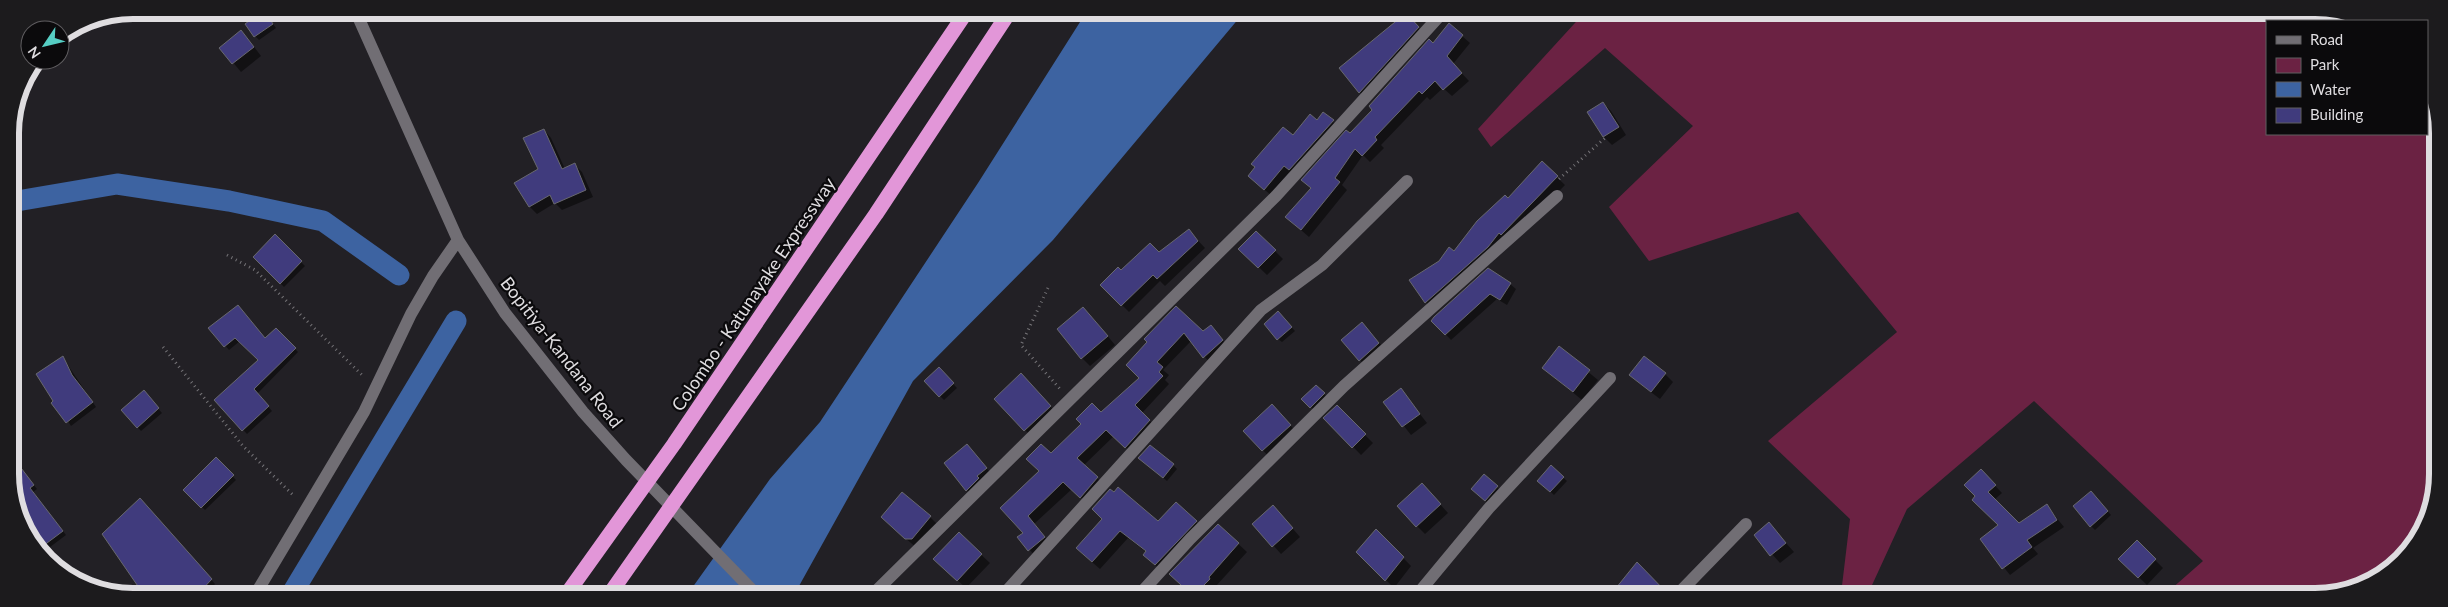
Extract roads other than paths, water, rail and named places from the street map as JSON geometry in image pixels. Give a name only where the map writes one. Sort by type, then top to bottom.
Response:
[{"type":"highway","name":"Colombo - Katunayake Expressway","points":[[571,588],[674,444],[962,19]]},
{"type":"highway","points":[[614,588],[876,214],[1005,19]]},
{"type":"street","name":"Bopitiya-Kandana Road","points":[[359,19],[458,240],[505,313],[583,412],[626,460],[750,588]]},
{"type":"street","points":[[879,588],[1276,196],[1437,19]]},
{"type":"street","points":[[1010,588],[1261,310],[1322,265],[1407,182]]},
{"type":"street","points":[[1145,588],[1190,539],[1344,386],[1557,196]]},
{"type":"street","points":[[259,588],[364,412],[410,314],[458,240]]},
{"type":"street","points":[[1423,588],[1489,508],[1610,378]]},
{"type":"street","points":[[1684,588],[1746,524]]},
{"type":"water","points":[[1082,19],[1238,19],[1053,240],[913,381],[798,588],[692,588],[770,479],[820,422],[978,183]]},
{"type":"waterway","points":[[19,201],[117,184],[229,201],[323,221],[399,275]]},
{"type":"waterway","points":[[295,588],[456,321]]}]
